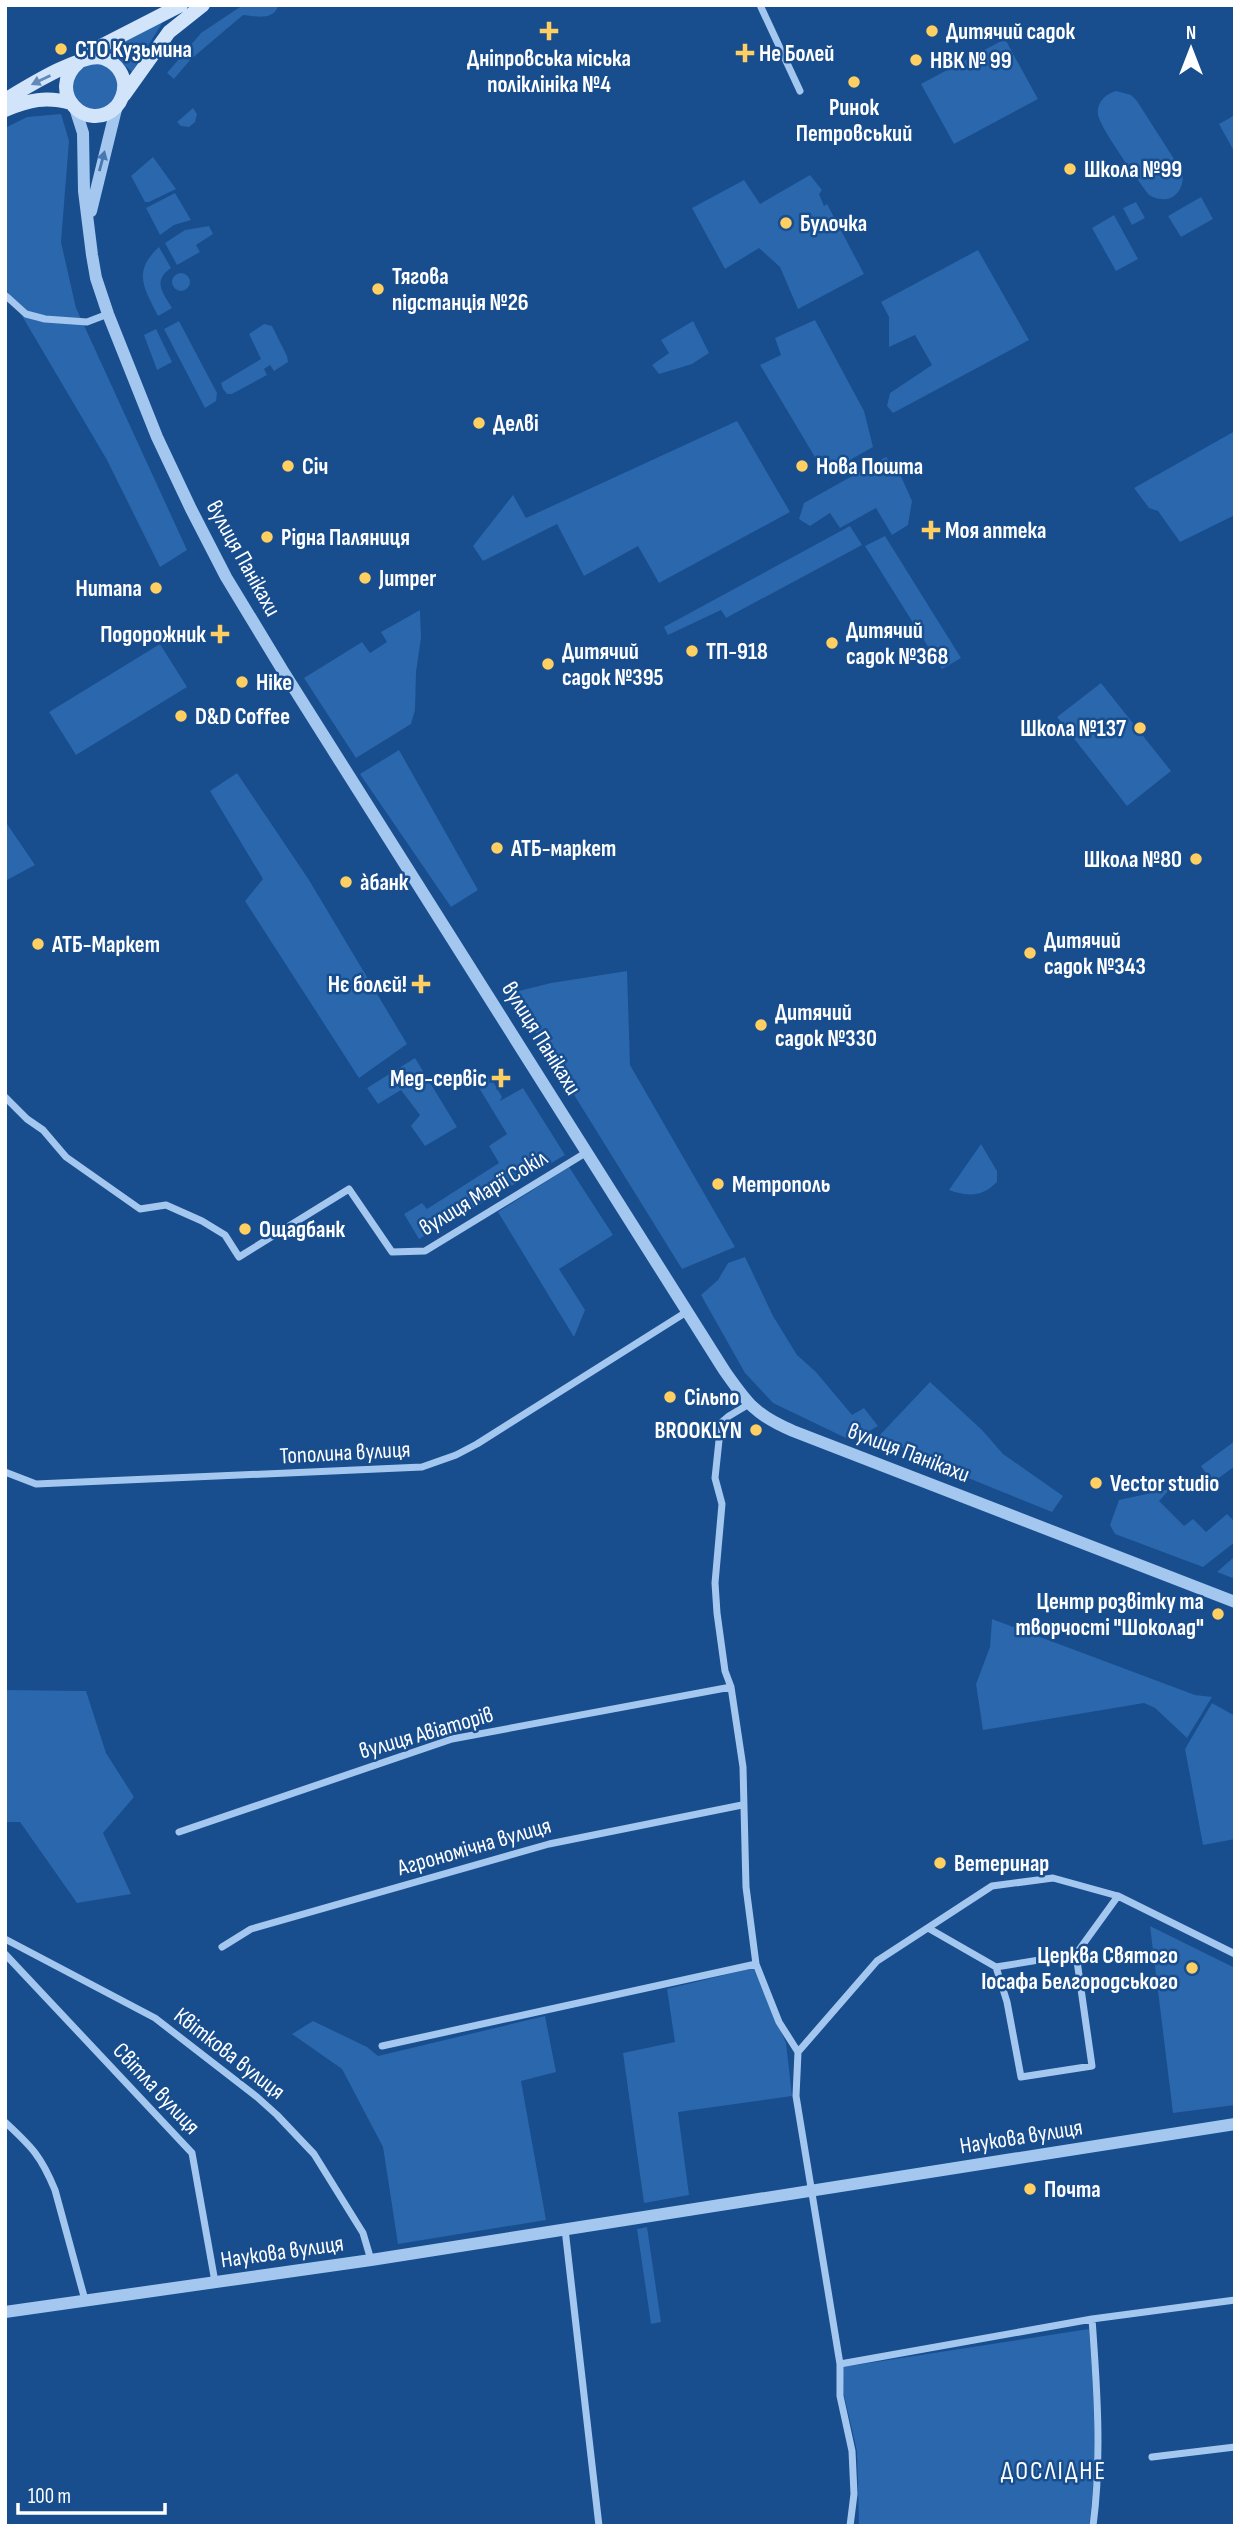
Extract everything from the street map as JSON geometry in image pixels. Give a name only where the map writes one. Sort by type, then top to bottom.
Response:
[{"type":"main road","points":[[5,100],[82,60],[101,58],[114,64],[123,77],[124,92],[119,102],[104,114],[96,116],[81,112],[73,105],[67,96],[68,73],[82,60],[101,46],[181,5]]},
{"type":"main road","name":"вулиця Панікахи","points":[[119,102],[169,32],[203,5]]},
{"type":"main road","points":[[5,110],[23,102],[46,98],[73,105]]},
{"type":"street","points":[[760,5],[800,91]]},
{"type":"street","name":"вулиця Панікахи","points":[[89,218],[119,102]]},
{"type":"street","name":"вулиця Панікахи","points":[[73,105],[83,133],[84,191],[96,278],[163,450],[226,577],[724,1370],[748,1404],[769,1421],[793,1431],[1235,1602]]},
{"type":"street","points":[[5,295],[26,314],[45,320],[87,322],[108,314]]},
{"type":"street","name":"вулиця Марії Сокіл","points":[[5,1097],[27,1119],[43,1130],[66,1157],[140,1209],[166,1205],[190,1216],[225,1235],[239,1256],[349,1189],[392,1252],[425,1251],[587,1152]]},
{"type":"street","name":"Тополина вулиця","points":[[5,1472],[36,1484],[422,1468],[477,1444],[688,1311]]},
{"type":"street","points":[[748,1404],[722,1422],[716,1469],[716,1487],[722,1504],[716,1593],[725,1671],[731,1687],[743,1766],[746,1887],[755,1964],[779,2021],[798,2052],[796,2096],[840,2364],[840,2396],[852,2451],[854,2494],[850,2526]]},
{"type":"street","name":"вулиця Авіаторів","points":[[179,1832],[452,1739],[731,1687]]},
{"type":"street","name":"Агрономічна вулиця","points":[[222,1947],[251,1929],[549,1844],[743,1805]]},
{"type":"street","points":[[798,2052],[877,1961],[992,1886],[1053,1878],[1118,1896],[1235,1954]]},
{"type":"street","points":[[996,1967],[1007,2002],[1021,2077],[1093,2066],[1076,1954],[1118,1896]]},
{"type":"street","points":[[928,1928],[996,1967],[1076,1954]]},
{"type":"street","name":"Квіткова вулиця","points":[[5,1939],[155,2018],[257,2097],[314,2154],[363,2233],[371,2260]]},
{"type":"street","name":"Світла вулиця","points":[[5,1954],[192,2153],[215,2281]]},
{"type":"street","points":[[382,2046],[755,1964]]},
{"type":"street","points":[[5,2122],[36,2150],[48,2173],[85,2300]]},
{"type":"street","name":"Наукова вулиця","points":[[5,2312],[371,2260],[1235,2124]]},
{"type":"street","points":[[565,2229],[599,2526]]},
{"type":"street","points":[[840,2364],[1093,2319],[1235,2300]]},
{"type":"street","points":[[1093,2319],[1097,2400],[1097,2493],[1093,2526]]},
{"type":"street","points":[[1152,2456],[1235,2447]]},
{"type":"shaded area","points":[[243,5],[278,7],[268,16],[243,15],[190,60],[174,79],[167,73],[201,33]]},
{"type":"shaded area","points":[[164,20],[132,72],[108,50]]},
{"type":"shaded area","points":[[1005,39],[1038,99],[954,144],[921,84]]},
{"type":"shaded area","points":[[95,64],[111,71],[118,87],[111,103],[95,110],[79,103],[72,87],[79,71]]},
{"type":"shaded area","points":[[1116,91],[1131,95],[1137,101],[1183,173],[1181,187],[1174,196],[1162,199],[1149,195],[1101,122],[1098,115],[1100,102],[1105,96]]},
{"type":"shaded area","points":[[193,108],[197,114],[195,122],[189,127],[181,126],[177,122]]},
{"type":"shaded area","points":[[61,114],[69,141],[61,242],[76,308],[187,550],[160,567],[107,460],[5,287],[5,128],[27,117]]},
{"type":"shaded area","points":[[1235,115],[1235,153],[1219,124]]},
{"type":"shaded area","points":[[153,157],[176,189],[145,202],[131,176]]},
{"type":"shaded area","points":[[810,175],[822,190],[819,194],[824,206],[827,204],[864,274],[798,309],[780,267],[759,248],[725,269],[692,208],[744,180],[760,204]]},
{"type":"shaded area","points":[[175,193],[191,220],[174,225],[160,235],[146,208]]},
{"type":"shaded area","points":[[1201,197],[1213,219],[1181,237],[1168,216]]},
{"type":"shaded area","points":[[1136,202],[1145,218],[1132,225],[1123,208]]},
{"type":"shaded area","points":[[1114,215],[1138,259],[1116,271],[1092,228]]},
{"type":"shaded area","points":[[209,226],[213,234],[196,245],[200,252],[177,265],[165,243],[185,230]]},
{"type":"shaded area","points":[[159,247],[171,268],[162,278],[161,287],[172,308],[158,316],[145,288],[143,272],[145,264]]},
{"type":"shaded area","points":[[978,250],[1029,340],[893,413],[887,406],[890,393],[932,365],[915,335],[889,347],[889,317],[881,302]]},
{"type":"shaded area","points":[[181,273],[187,276],[190,282],[187,288],[181,291],[175,288],[172,282],[175,276]]},
{"type":"shaded area","points":[[815,320],[864,411],[873,447],[825,474],[760,365],[781,355],[775,338]]},
{"type":"shaded area","points":[[179,321],[217,393],[216,401],[205,408],[164,329]]},
{"type":"shaded area","points":[[693,321],[709,353],[692,364],[659,374],[652,365],[669,353],[661,340]]},
{"type":"shaded area","points":[[264,324],[272,326],[288,362],[274,371],[270,365],[264,369],[267,375],[232,394],[227,394],[221,383],[261,359],[249,334]]},
{"type":"shaded area","points":[[156,329],[172,362],[157,370],[144,335]]},
{"type":"shaded area","points":[[737,421],[790,512],[659,583],[638,546],[584,576],[557,524],[483,561],[473,546],[513,495],[526,518]]},
{"type":"shaded area","points":[[1235,431],[1235,515],[1180,542],[1158,511],[1149,508],[1134,488]]},
{"type":"shaded area","points":[[886,457],[900,474],[912,501],[908,525],[892,535],[876,508],[840,528],[830,513],[810,526],[799,519],[804,503]]},
{"type":"shaded area","points":[[850,526],[862,545],[726,618],[721,610],[668,635],[664,627]]},
{"type":"shaded area","points":[[885,536],[961,658],[942,669],[865,546]]},
{"type":"shaded area","points":[[420,610],[421,638],[416,672],[415,710],[411,724],[356,758],[304,678],[362,642],[370,653],[387,642],[381,632]]},
{"type":"shaded area","points":[[160,644],[187,687],[76,755],[49,712]]},
{"type":"shaded area","points":[[1101,683],[1171,771],[1127,806],[1057,717]]},
{"type":"shaded area","points":[[399,750],[478,890],[451,907],[360,774]]},
{"type":"shaded area","points":[[237,773],[309,880],[407,1044],[359,1078],[245,901],[263,879],[210,791]]},
{"type":"shaded area","points":[[5,821],[35,865],[5,881]]},
{"type":"shaded area","points":[[627,971],[630,1065],[735,1247],[682,1269],[511,993],[551,983]]},
{"type":"shaded area","points":[[415,1058],[457,1127],[425,1146],[411,1126],[420,1115],[401,1090],[378,1104],[367,1088]]},
{"type":"shaded area","points":[[480,1073],[491,1078],[502,1097],[500,1101],[523,1088],[565,1155],[419,1239],[404,1214],[422,1203],[427,1209],[499,1163],[489,1146],[507,1134],[473,1078]]},
{"type":"shaded area","points":[[981,1144],[997,1171],[997,1182],[986,1191],[975,1194],[949,1190]]},
{"type":"shaded area","points":[[569,1167],[613,1235],[559,1269],[585,1310],[574,1337],[498,1212]]},
{"type":"shaded area","points":[[745,1257],[773,1316],[797,1355],[816,1372],[852,1415],[864,1408],[878,1426],[852,1441],[773,1403],[745,1373],[701,1295],[718,1280],[728,1263]]},
{"type":"shaded area","points":[[930,1382],[982,1430],[1003,1454],[1063,1496],[1052,1512],[877,1438]]},
{"type":"shaded area","points":[[1235,1441],[1235,1466],[1216,1480],[1208,1476],[1201,1466]]},
{"type":"shaded area","points":[[1170,1489],[1159,1501],[1184,1526],[1193,1519],[1206,1532],[1227,1514],[1235,1522],[1235,1542],[1203,1567],[1115,1534],[1110,1525],[1119,1500]]},
{"type":"shaded area","points":[[1235,1556],[1235,1579],[1217,1572]]},
{"type":"shaded area","points":[[992,1619],[1195,1695],[1212,1697],[1187,1738],[1155,1708],[1144,1703],[983,1730],[976,1684],[990,1647]]},
{"type":"shaded area","points":[[5,1690],[86,1691],[106,1753],[134,1797],[103,1833],[131,1894],[77,1903],[20,1822],[5,1822]]},
{"type":"shaded area","points":[[1212,1703],[1235,1716],[1235,1839],[1203,1845],[1185,1749]]},
{"type":"shaded area","points":[[1150,1926],[1235,1968],[1235,2105],[1173,2113]]},
{"type":"shaded area","points":[[753,1968],[786,2043],[792,2096],[678,2112],[689,2195],[644,2203],[623,2053],[675,2042],[667,1989]]},
{"type":"shaded area","points":[[545,2016],[556,2072],[521,2081],[546,2220],[398,2244],[383,2147],[342,2069],[292,2034],[313,2021],[367,2047],[378,2056]]},
{"type":"shaded area","points":[[647,2227],[661,2322],[651,2324],[637,2229]]},
{"type":"shaded area","points":[[1089,2329],[1094,2452],[1089,2526],[859,2526],[857,2451],[844,2395],[843,2367]]},
{"type":"place","name":"Дніпровська міська поліклініка №4","points":[[549,31]]},
{"type":"place","name":"Дитячий садок","points":[[932,31]]},
{"type":"place","name":"СТО Кузьмина","points":[[61,49]]},
{"type":"place","name":"Не Болей","points":[[745,53]]},
{"type":"place","name":"НВК № 99","points":[[916,60]]},
{"type":"place","name":"Ринок Петровський","points":[[854,82]]},
{"type":"place","name":"Школа №99","points":[[1070,169]]},
{"type":"place","name":"Булочка","points":[[786,223]]},
{"type":"place","name":"Тягова пiдстанцiя №26","points":[[378,289]]},
{"type":"place","name":"Делві","points":[[479,423]]},
{"type":"place","name":"Січ","points":[[288,466]]},
{"type":"place","name":"Нова Пошта","points":[[802,466]]},
{"type":"place","name":"Моя аптека","points":[[931,530]]},
{"type":"place","name":"Рідна Паляниця","points":[[267,537]]},
{"type":"place","name":"Jumper","points":[[365,578]]},
{"type":"place","name":"Humana","points":[[156,588]]},
{"type":"place","name":"Подорожник","points":[[220,634]]},
{"type":"place","name":"Дитячий садок №368","points":[[832,643]]},
{"type":"place","name":"ТП-918","points":[[692,651]]},
{"type":"place","name":"Дитячий садок №395","points":[[548,664]]},
{"type":"place","name":"Hike","points":[[242,682]]},
{"type":"place","name":"D&D Coffee","points":[[181,716]]},
{"type":"place","name":"Школа №137","points":[[1140,728]]},
{"type":"place","name":"АТБ-маркет","points":[[497,848]]},
{"type":"place","name":"Школа №80","points":[[1196,859]]},
{"type":"place","name":"а̀банк","points":[[346,882]]},
{"type":"place","name":"АТБ-Маркет","points":[[38,944]]},
{"type":"place","name":"Дитячий садок №343","points":[[1030,953]]},
{"type":"place","name":"Нє болєй!","points":[[421,984]]},
{"type":"place","name":"Дитячий садок №330","points":[[761,1025]]},
{"type":"place","name":"Мед-сервіс","points":[[501,1078]]},
{"type":"place","name":"Метрополь","points":[[718,1184]]},
{"type":"place","name":"Ощадбанк","points":[[245,1229]]},
{"type":"place","name":"Сільпо","points":[[670,1397]]},
{"type":"place","name":"BROOKLYN","points":[[756,1430]]},
{"type":"place","name":"Vector studio","points":[[1096,1483]]},
{"type":"place","name":"Центр розвітку та творчості \"Шоколад\"","points":[[1218,1614]]},
{"type":"place","name":"Ветеринар","points":[[940,1863]]},
{"type":"place","name":"Церква Святого Іосафа Белгородського","points":[[1192,1968]]},
{"type":"place","name":"Почта","points":[[1030,2189]]},
{"type":"district","name":"ДОСЛІДНЕ","points":[[1054,2470]]}]
